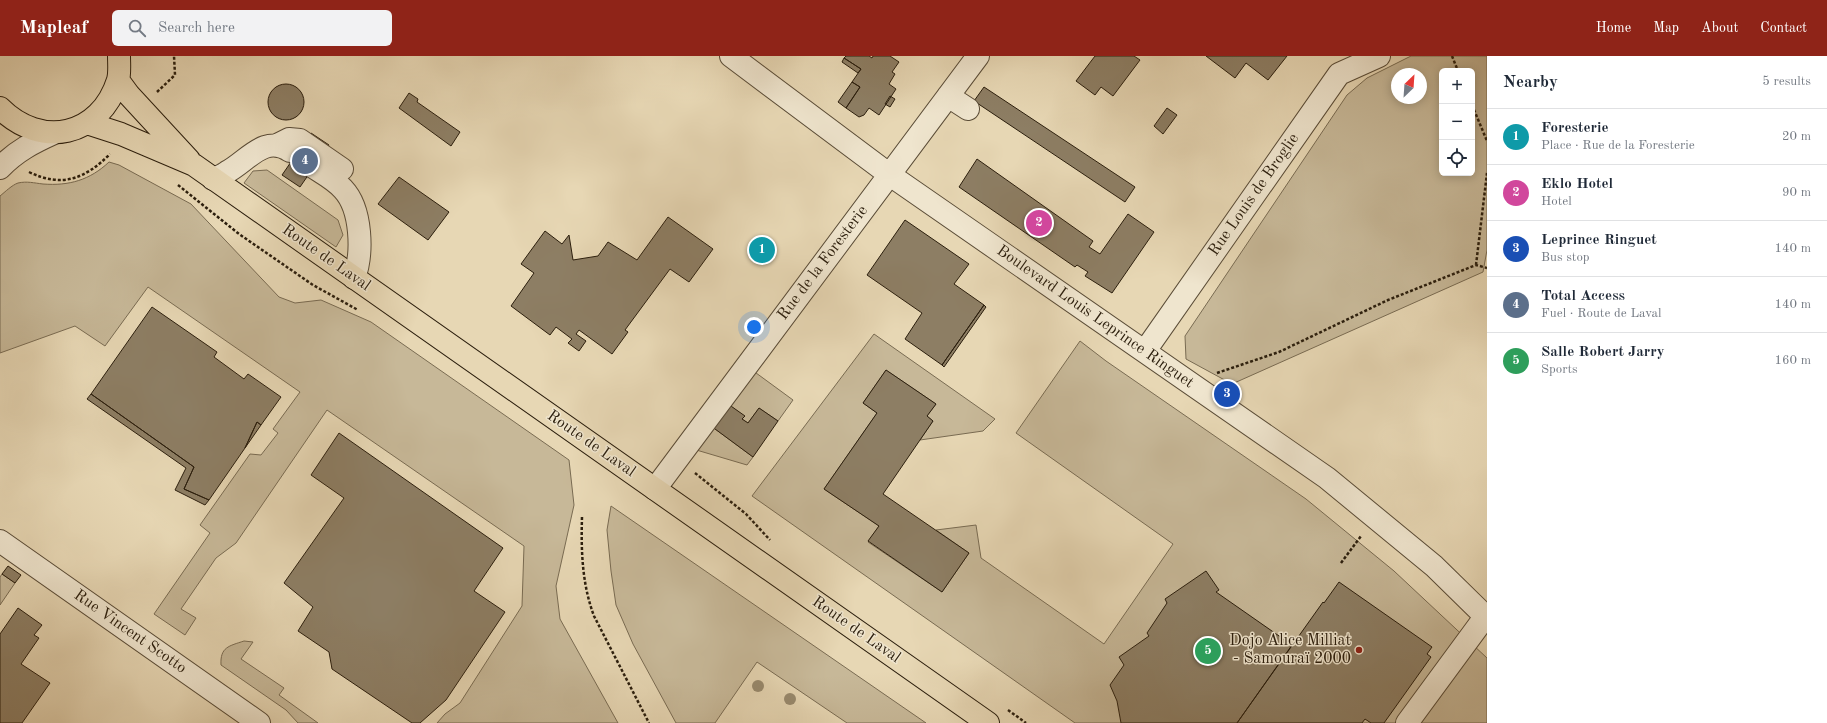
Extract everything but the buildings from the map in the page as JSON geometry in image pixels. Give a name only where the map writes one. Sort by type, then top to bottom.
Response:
[{"type":"main road","points":[[0,108],[12,120],[32,130],[54,133],[71,130],[87,123],[99,114],[108,103],[118,80],[119,56]]},
{"type":"main road","name":"Route de Laval","points":[[118,80],[129,95],[194,165],[988,723]]},
{"type":"main road","name":"Route de Laval","points":[[87,123],[121,134],[194,165]]},
{"type":"street","name":"Boulevard Louis Leprince Ringuet","points":[[732,56],[890,175],[1327,478],[1434,566],[1486,618]]},
{"type":"street","name":"Rue de la Foresterie","points":[[655,489],[978,56]]},
{"type":"street","name":"Rue Louis de Broglie","points":[[1145,351],[1339,74],[1378,56]]},
{"type":"street","points":[[948,96],[968,109]]},
{"type":"street","points":[[0,168],[9,158],[27,145],[54,133]]},
{"type":"street","points":[[213,179],[229,172],[247,156],[264,147],[277,144],[288,139],[300,140],[341,169],[344,190]]},
{"type":"street","points":[[277,144],[334,180],[344,190],[353,207],[360,250],[359,264],[354,278]]},
{"type":"street","name":"Rue Vincent Scotto","points":[[0,541],[260,723]]},
{"type":"street","points":[[1407,723],[1486,618]]},
{"type":"path","points":[[1452,56],[1457,68]]},
{"type":"path","points":[[1475,111],[1487,141]]},
{"type":"path","points":[[1476,264],[1487,173]]},
{"type":"path","points":[[1216,374],[1279,352],[1388,300],[1476,264],[1487,268]]},
{"type":"path","points":[[582,517],[581,544],[588,599],[594,616],[649,723]]},
{"type":"path","points":[[1341,563],[1364,532]]},
{"type":"shaded area","points":[[1411,56],[1487,56],[1487,250],[1483,272],[1232,384],[1186,359],[1185,336],[1347,95],[1367,78]]},
{"type":"shaded area","points":[[109,162],[119,165],[191,204],[279,297],[295,303],[321,300],[371,322],[569,460],[574,505],[556,586],[560,619],[618,723],[437,723],[445,714],[460,703],[522,606],[524,546],[327,410],[236,543],[216,558],[181,609],[196,618],[185,635],[154,614],[210,533],[200,525],[250,454],[261,455],[278,433],[273,429],[300,392],[148,287],[105,346],[75,326],[0,353],[0,196],[18,183],[70,183],[87,177]]},
{"type":"shaded area","points":[[267,170],[338,220],[343,235],[336,247],[244,183],[253,171]]},
{"type":"shaded area","points":[[874,334],[995,419],[983,431],[920,440],[933,421],[927,416],[936,404],[886,370],[863,403],[877,413],[824,489],[879,526],[868,542],[942,592],[969,553],[936,530],[976,525],[981,558],[1104,644],[1173,544],[1016,433],[1080,341],[1106,361],[1306,499],[1394,571],[1487,658],[1487,723],[1075,723],[752,496]]},
{"type":"shaded area","points":[[752,370],[793,400],[778,421],[759,408],[748,423],[742,419],[744,416],[728,404]]},
{"type":"shaded area","points":[[711,426],[753,457],[747,465],[693,449]]},
{"type":"shaded area","points":[[611,506],[926,723],[847,723],[757,662],[715,723],[676,723],[633,644],[616,605],[607,530]]},
{"type":"shaded area","points":[[2,574],[15,583],[0,605],[0,577]]},
{"type":"shaded area","points":[[244,641],[253,642],[241,659],[284,688],[279,695],[318,723],[298,723],[286,710],[221,665],[222,654],[226,648]]},
{"type":"tunnel","points":[[296,155],[313,167]]},
{"type":"place","name":"Total Access","points":[[305,161]]},
{"type":"place","name":"Eklo Hotel","points":[[1039,223]]},
{"type":"place","name":"Foresterie","points":[[762,250]]},
{"type":"place","name":"Leprince Ringuet","points":[[1227,394]]},
{"type":"place","name":"Dojo Alice Milliat - Samouraï 2000","points":[[1359,650]]},
{"type":"place","name":"Salle Robert Jarry","points":[[1208,651]]}]
